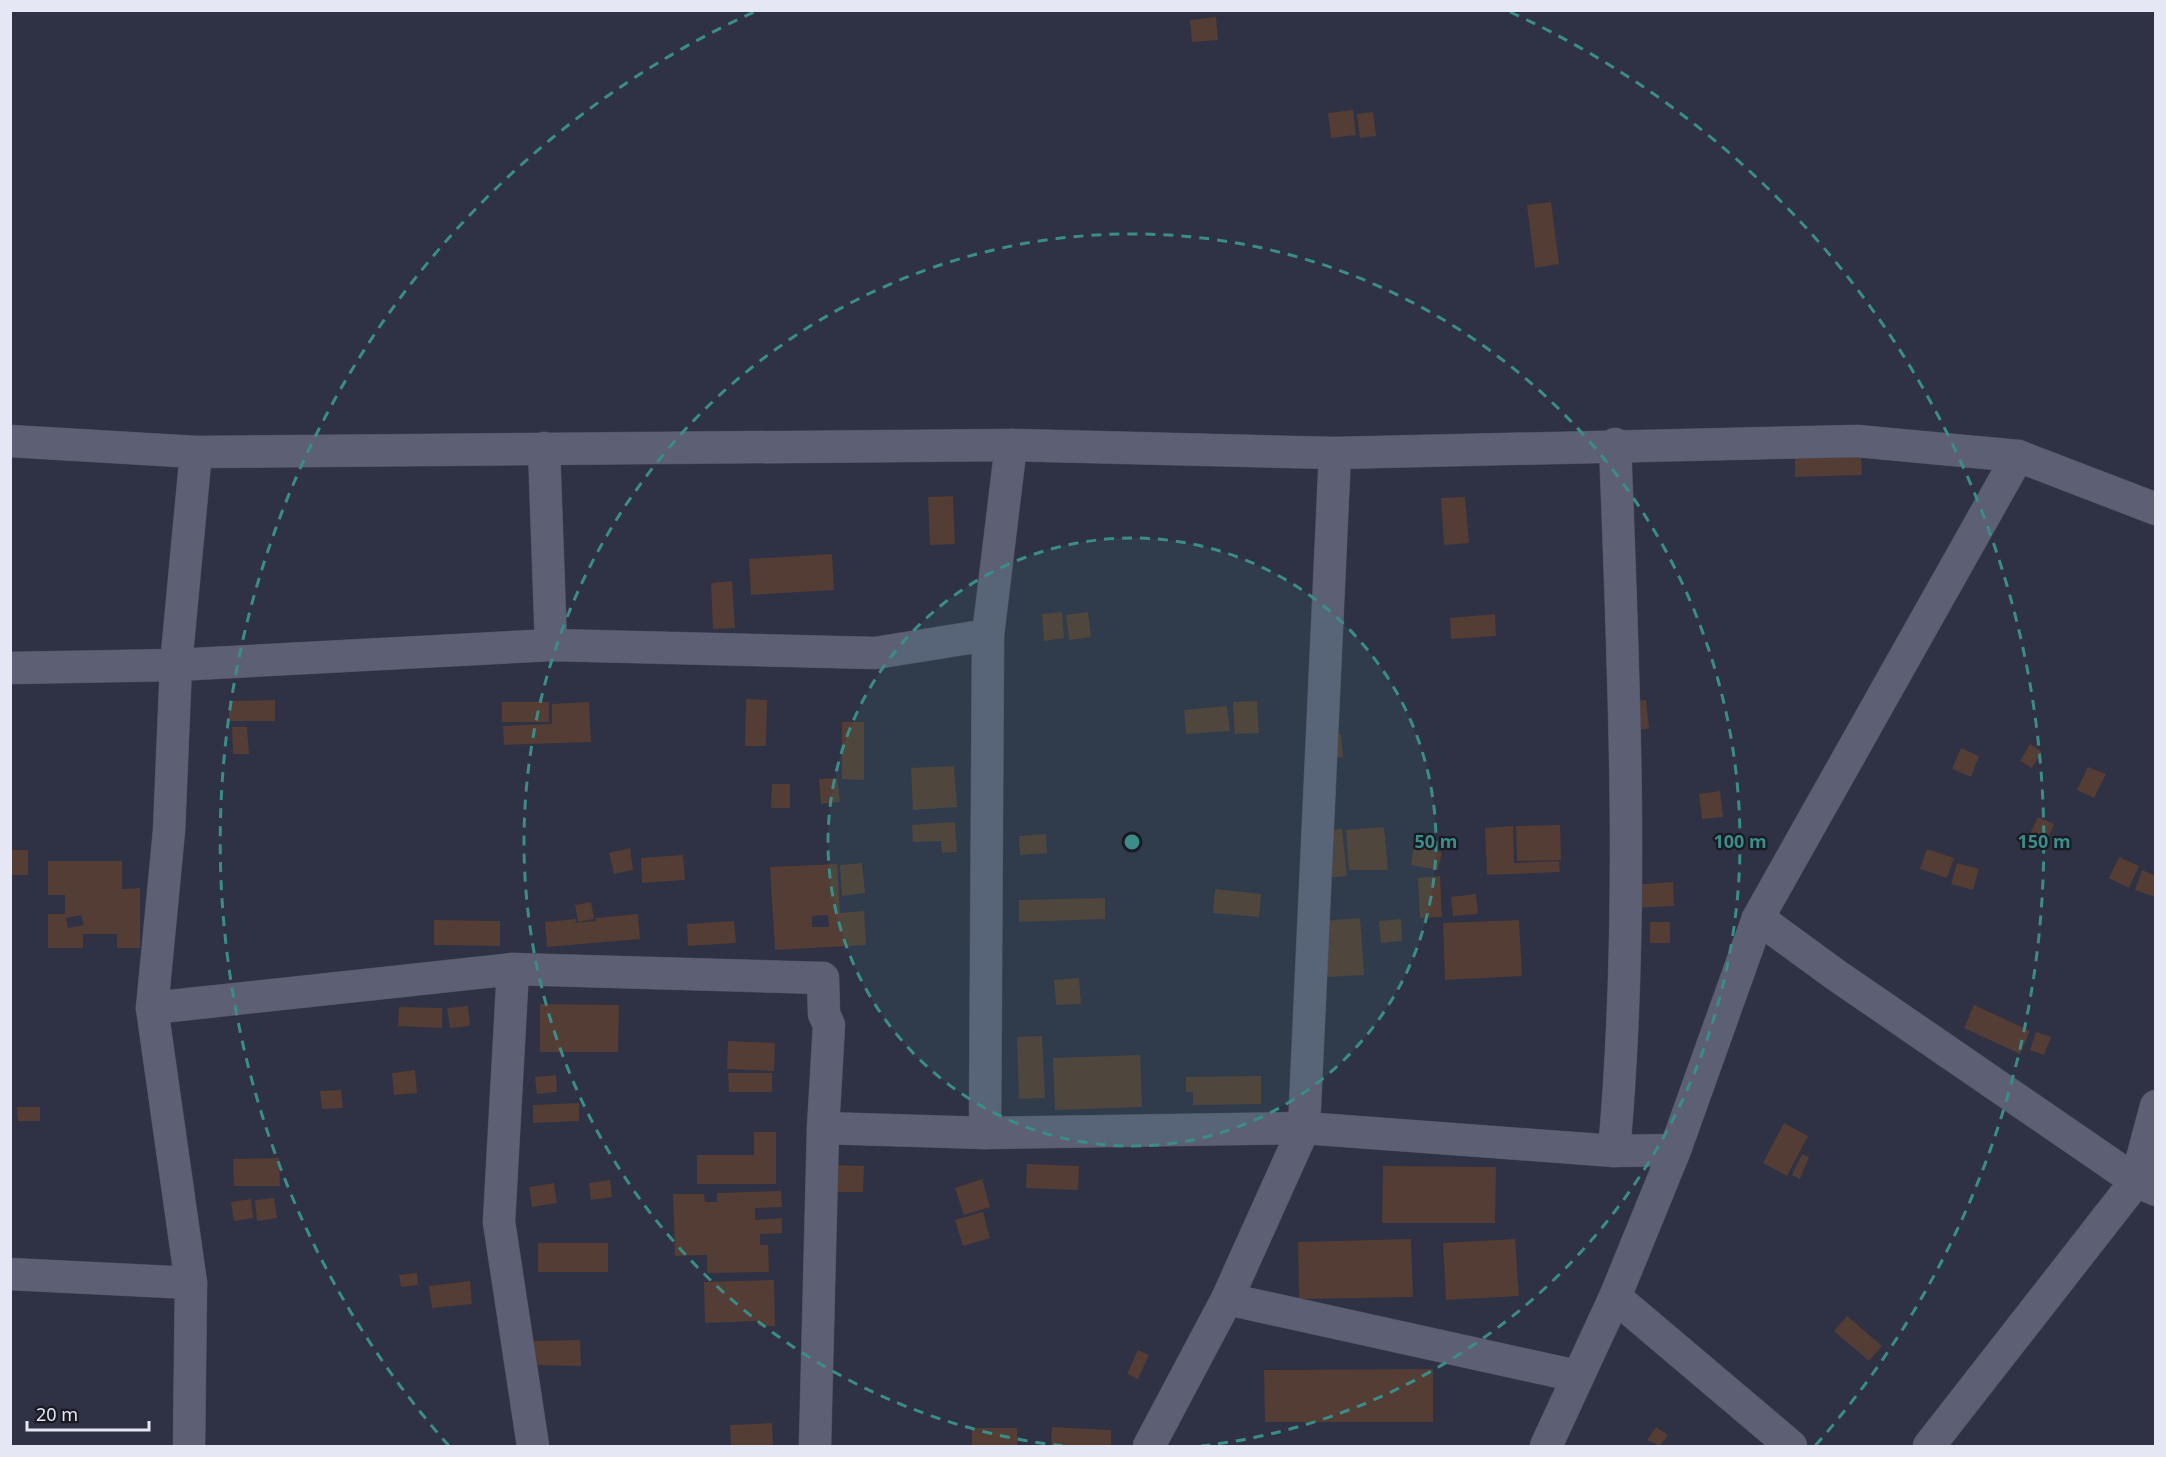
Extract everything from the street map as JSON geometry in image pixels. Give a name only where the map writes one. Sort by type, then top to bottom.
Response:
[{"type":"street","points":[[10,441],[196,452],[1011,445],[1335,453],[1615,444],[1857,441],[2018,456],[2156,509]]},
{"type":"street","points":[[1614,1151],[1623,1056],[1624,977],[1624,707],[1615,444]]},
{"type":"street","points":[[985,1133],[988,635],[1011,445]]},
{"type":"street","points":[[544,448],[551,645]]},
{"type":"street","points":[[189,1446],[191,1283],[152,1008],[169,831],[176,665],[196,452]]},
{"type":"street","points":[[1149,1446],[1227,1299],[1304,1128],[1335,453]]},
{"type":"street","points":[[1546,1446],[1615,1297],[1675,1150],[1758,918],[2018,456]]},
{"type":"street","points":[[10,668],[176,665],[551,645],[875,653],[988,635]]},
{"type":"street","points":[[1758,918],[1836,975],[2146,1185]]},
{"type":"street","points":[[152,1008],[513,969],[823,978],[824,1014],[830,1025],[823,1128],[815,1446]]},
{"type":"street","points":[[513,969],[499,1222],[533,1446]]},
{"type":"street","points":[[1929,1446],[2146,1185],[2156,1106]]},
{"type":"street","points":[[823,1128],[985,1133],[1304,1128],[1614,1151],[1675,1150]]},
{"type":"street","points":[[10,1274],[191,1283]]},
{"type":"street","points":[[1615,1297],[1791,1446]]},
{"type":"street","points":[[1227,1299],[1577,1376]]},
{"type":"building","points":[[1216,17],[1218,40],[1192,42],[1190,20]]},
{"type":"building","points":[[1353,110],[1356,135],[1331,138],[1328,113]]},
{"type":"building","points":[[1373,112],[1376,136],[1360,138],[1357,114]]},
{"type":"building","points":[[1551,202],[1559,264],[1535,268],[1527,205]]},
{"type":"building","points":[[1861,454],[1862,475],[1795,477],[1795,456]]},
{"type":"building","points":[[953,496],[955,544],[930,545],[928,497]]},
{"type":"building","points":[[1465,497],[1469,543],[1444,545],[1441,498]]},
{"type":"building","points":[[832,554],[834,590],[751,595],[749,559]]},
{"type":"building","points":[[732,581],[735,628],[713,629],[711,583]]},
{"type":"building","points":[[1062,612],[1064,638],[1044,641],[1042,614]]},
{"type":"building","points":[[1088,612],[1091,637],[1069,640],[1066,615]]},
{"type":"building","points":[[1495,614],[1496,636],[1451,639],[1450,618]]},
{"type":"building","points":[[746,699],[767,700],[766,746],[745,746]]},
{"type":"building","points":[[275,700],[275,721],[229,721],[229,701]]},
{"type":"building","points":[[1646,700],[1649,729],[1629,730],[1626,702]]},
{"type":"building","points":[[1257,701],[1259,733],[1235,734],[1233,702]]},
{"type":"building","points":[[502,702],[549,702],[549,722],[502,722]]},
{"type":"building","points":[[589,702],[591,742],[504,745],[503,726],[552,724],[552,704]]},
{"type":"building","points":[[1227,706],[1230,731],[1186,734],[1184,710]]},
{"type":"building","points":[[842,722],[864,722],[864,780],[842,779]]},
{"type":"building","points":[[232,727],[247,727],[249,754],[233,754]]},
{"type":"building","points":[[1341,734],[1343,757],[1326,758],[1325,736]]},
{"type":"building","points":[[2030,744],[2042,752],[2032,768],[2020,761]]},
{"type":"building","points":[[1961,748],[1979,756],[1971,777],[1952,769]]},
{"type":"building","points":[[954,766],[957,807],[913,810],[911,768]]},
{"type":"building","points":[[2088,767],[2106,774],[2094,798],[2077,790]]},
{"type":"building","points":[[837,778],[840,802],[821,804],[819,779]]},
{"type":"building","points":[[772,784],[790,784],[790,808],[771,808]]},
{"type":"building","points":[[1720,791],[1723,817],[1702,819],[1699,794]]},
{"type":"building","points":[[2038,817],[2054,824],[2046,844],[2029,836]]},
{"type":"building","points":[[955,822],[957,852],[942,853],[941,841],[913,842],[912,825]]},
{"type":"building","points":[[1560,825],[1561,860],[1517,861],[1516,826]]},
{"type":"building","points":[[1513,826],[1514,863],[1559,861],[1560,872],[1487,875],[1485,828]]},
{"type":"building","points":[[1384,827],[1388,870],[1349,870],[1346,830]]},
{"type":"building","points":[[1342,829],[1347,876],[1325,878],[1321,831]]},
{"type":"building","points":[[1046,834],[1047,853],[1020,855],[1019,836]]},
{"type":"building","points":[[1414,846],[1442,852],[1438,870],[1411,865]]},
{"type":"building","points":[[630,848],[633,870],[614,874],[609,853]]},
{"type":"building","points":[[1927,849],[1954,858],[1947,878],[1920,869]]},
{"type":"building","points":[[10,850],[28,850],[28,875],[10,875]]},
{"type":"building","points":[[683,855],[685,880],[642,883],[641,858]]},
{"type":"building","points":[[2119,857],[2139,866],[2129,888],[2109,878]]},
{"type":"building","points":[[48,861],[122,861],[122,889],[140,888],[140,948],[117,948],[117,934],[83,934],[83,948],[48,948],[48,914],[65,914],[65,895],[48,895]],"holes":[[[81,915],[84,925],[68,928],[66,918]]]},
{"type":"building","points":[[862,863],[865,893],[842,896],[840,865]]},
{"type":"building","points":[[1957,863],[1979,869],[1973,890],[1951,884]]},
{"type":"building","points":[[837,864],[840,913],[864,911],[866,945],[775,950],[770,867]],"holes":[[[828,915],[829,927],[812,927],[812,916]]]},
{"type":"building","points":[[2142,870],[2156,876],[2155,897],[2135,890]]},
{"type":"building","points":[[1440,876],[1442,917],[1420,918],[1418,878]]},
{"type":"building","points":[[1673,882],[1674,906],[1633,908],[1632,885]]},
{"type":"building","points":[[1215,889],[1261,894],[1259,917],[1213,913]]},
{"type":"building","points":[[1476,894],[1478,914],[1453,916],[1451,897]]},
{"type":"building","points":[[1105,898],[1105,919],[1019,922],[1019,900]]},
{"type":"building","points":[[591,902],[594,919],[578,922],[575,905]]},
{"type":"building","points":[[638,914],[640,939],[547,947],[545,922],[576,919],[576,922],[572,923],[596,921],[596,918]]},
{"type":"building","points":[[1360,918],[1364,975],[1327,977],[1323,921]]},
{"type":"building","points":[[1401,919],[1402,941],[1381,943],[1379,921]]},
{"type":"building","points":[[434,920],[500,921],[500,946],[434,945]]},
{"type":"building","points":[[1519,920],[1522,976],[1445,980],[1443,923]]},
{"type":"building","points":[[734,921],[736,943],[688,946],[687,924]]},
{"type":"building","points":[[1650,922],[1670,922],[1670,943],[1650,943]]},
{"type":"building","points":[[1079,978],[1081,1004],[1056,1005],[1054,980]]},
{"type":"building","points":[[540,1004],[619,1005],[618,1052],[540,1052]]},
{"type":"building","points":[[1974,1005],[2030,1031],[2020,1054],[1964,1028]]},
{"type":"building","points":[[468,1006],[470,1026],[450,1028],[447,1008]]},
{"type":"building","points":[[399,1007],[442,1008],[442,1028],[398,1026]]},
{"type":"building","points":[[2036,1032],[2051,1037],[2044,1055],[2030,1050]]},
{"type":"building","points":[[1042,1036],[1045,1098],[1019,1099],[1017,1037]]},
{"type":"building","points":[[728,1041],[775,1043],[774,1071],[727,1069]]},
{"type":"building","points":[[1140,1055],[1142,1107],[1055,1110],[1053,1058]]},
{"type":"building","points":[[415,1070],[417,1093],[394,1095],[392,1073]]},
{"type":"building","points":[[728,1073],[772,1073],[772,1092],[729,1092]]},
{"type":"building","points":[[556,1075],[557,1092],[537,1094],[535,1077]]},
{"type":"building","points":[[1261,1076],[1261,1104],[1193,1105],[1193,1092],[1186,1092],[1186,1077]]},
{"type":"building","points":[[341,1090],[343,1108],[322,1109],[320,1091]]},
{"type":"building","points":[[579,1103],[579,1121],[533,1123],[533,1105]]},
{"type":"building","points":[[17,1107],[40,1107],[40,1121],[18,1121]]},
{"type":"building","points":[[1784,1123],[1808,1136],[1787,1176],[1763,1163]]},
{"type":"building","points":[[754,1132],[776,1132],[776,1184],[697,1184],[697,1155],[754,1155]]},
{"type":"building","points":[[1802,1154],[1809,1157],[1800,1179],[1792,1175]]},
{"type":"building","points":[[279,1158],[280,1186],[234,1186],[233,1159]]},
{"type":"building","points":[[1027,1164],[1079,1166],[1078,1190],[1026,1188]]},
{"type":"building","points":[[834,1165],[864,1166],[863,1192],[834,1192]]},
{"type":"building","points":[[1383,1166],[1496,1167],[1495,1223],[1382,1223]]},
{"type":"building","points":[[982,1179],[990,1207],[964,1215],[955,1188]]},
{"type":"building","points":[[610,1180],[612,1197],[591,1200],[589,1183]]},
{"type":"building","points":[[554,1183],[557,1203],[532,1207],[529,1187]]},
{"type":"building","points":[[781,1191],[782,1207],[755,1208],[755,1220],[782,1218],[782,1233],[760,1234],[760,1245],[768,1245],[769,1272],[707,1273],[707,1255],[675,1256],[673,1194],[704,1194],[705,1202],[717,1202],[717,1193]]},
{"type":"building","points":[[274,1198],[277,1218],[257,1221],[255,1200]]},
{"type":"building","points":[[251,1199],[253,1218],[234,1221],[231,1202]]},
{"type":"building","points":[[983,1212],[990,1238],[963,1246],[955,1220]]},
{"type":"building","points":[[1411,1239],[1413,1297],[1299,1299],[1298,1242]]},
{"type":"building","points":[[1515,1239],[1519,1296],[1446,1300],[1443,1243]]},
{"type":"building","points":[[538,1243],[608,1243],[608,1272],[538,1272]]},
{"type":"building","points":[[417,1273],[418,1285],[401,1287],[399,1275]]},
{"type":"building","points":[[774,1280],[775,1326],[758,1326],[758,1321],[705,1323],[704,1282]]},
{"type":"building","points":[[470,1281],[472,1304],[432,1308],[429,1286]]},
{"type":"building","points":[[1847,1316],[1882,1346],[1869,1361],[1834,1331]]},
{"type":"building","points":[[580,1340],[581,1366],[535,1365],[534,1341]]},
{"type":"building","points":[[1138,1350],[1149,1355],[1138,1379],[1127,1374]]},
{"type":"building","points":[[1433,1369],[1433,1422],[1265,1422],[1264,1370]]},
{"type":"building","points":[[772,1423],[773,1446],[731,1446],[730,1425]]},
{"type":"building","points":[[1052,1427],[1111,1430],[1111,1446],[1051,1446]]},
{"type":"building","points":[[1656,1427],[1668,1435],[1660,1446],[1647,1440]]},
{"type":"building","points":[[972,1428],[1017,1428],[1017,1446],[972,1446]]}]
